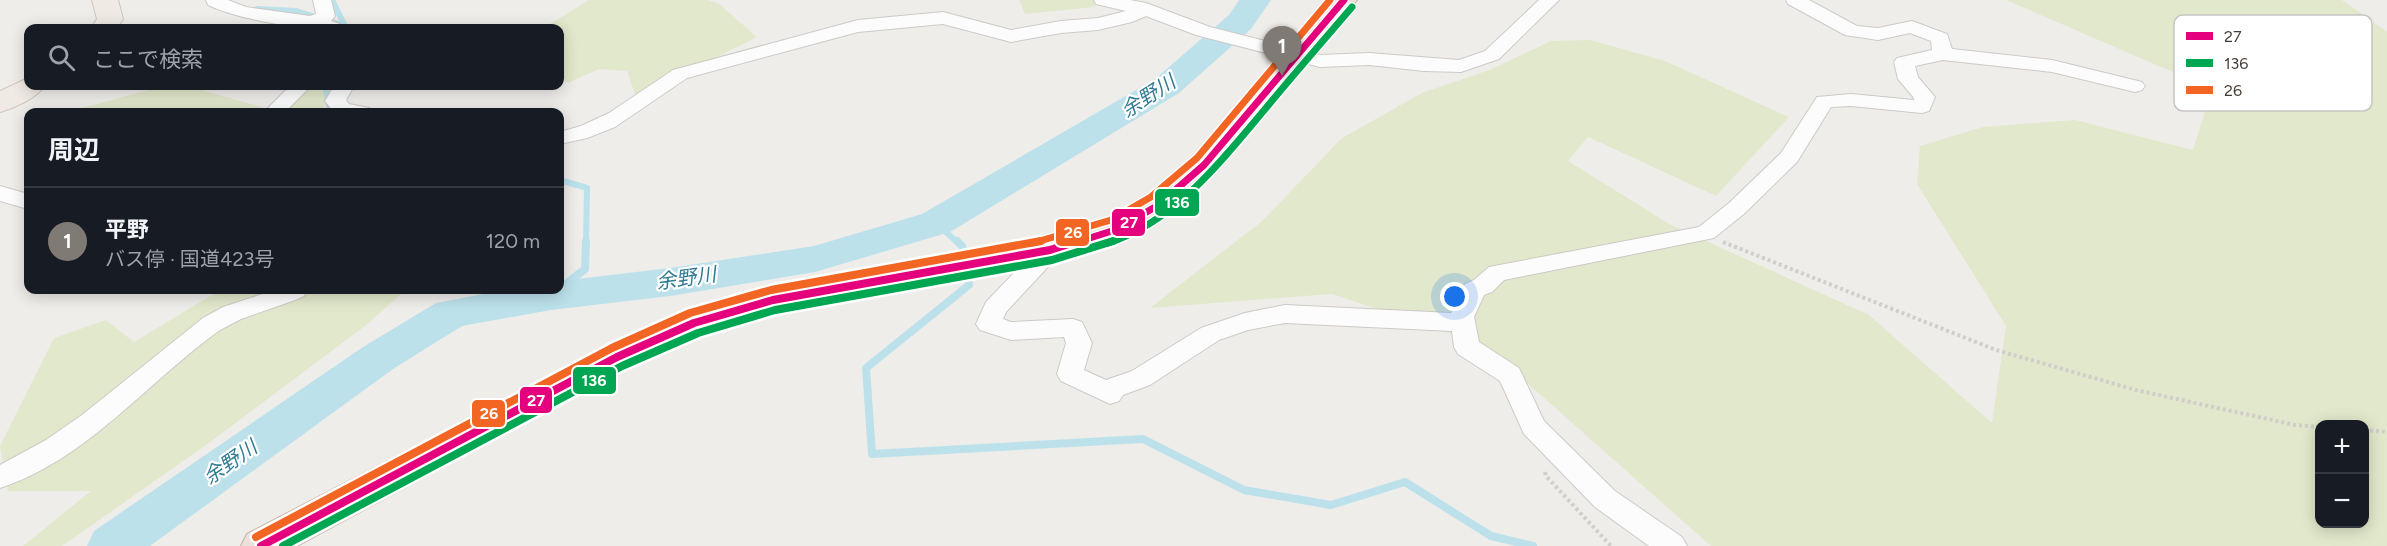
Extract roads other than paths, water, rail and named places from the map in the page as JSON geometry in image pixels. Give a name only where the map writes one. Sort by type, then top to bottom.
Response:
[{"type":"highway","points":[[261,546],[617,357],[694,322],[773,300],[1050,250],[1115,230],[1157,206],[1204,165],[1298,57],[1344,0]]},
{"type":"main road","points":[[105,0],[110,19],[107,24]]},
{"type":"main road","points":[[0,103],[24,89]]},
{"type":"street","points":[[315,21],[326,16],[322,0]]},
{"type":"street","points":[[1103,0],[1146,9],[1203,31],[1298,57],[1320,61],[1369,60],[1461,66],[1492,55],[1550,0]]},
{"type":"street","points":[[1795,0],[1852,31],[1878,34],[1912,27],[1940,38],[1943,54]]},
{"type":"street","points":[[215,1],[230,10],[315,21],[323,24]]},
{"type":"street","points":[[564,137],[603,124],[631,109],[666,81],[680,74],[858,26],[943,18],[1011,36],[1061,27],[1098,24],[1125,18],[1146,9]]},
{"type":"street","points":[[1672,546],[1605,499],[1534,427],[1510,375],[1467,347],[1462,317],[1474,290],[1483,286],[1497,273],[1706,233],[1737,208],[1789,157],[1824,101],[1851,100],[1922,107],[1925,97],[1908,79],[1904,62],[1943,54],[2052,66],[2135,86]]},
{"type":"street","points":[[278,108],[297,90]]},
{"type":"street","points":[[341,90],[334,101],[341,108]]},
{"type":"street","points":[[0,193],[24,201]]},
{"type":"street","points":[[1050,250],[995,308],[989,324],[1011,331],[1073,328],[1079,343],[1070,374],[1110,394],[1113,388],[1141,378],[1210,334],[1245,322],[1285,314],[1464,322]]},
{"type":"street","points":[[0,477],[20,469],[68,438],[139,384],[183,345],[223,317],[288,294]]},
{"type":"waterway","points":[[332,0],[344,24]]},
{"type":"waterway","name":"余野川","points":[[112,546],[378,358],[451,313],[551,296],[670,282],[815,259],[936,223],[1167,86],[1240,22],[1255,0]]},
{"type":"waterway","points":[[257,9],[296,11],[319,18]]},
{"type":"waterway","points":[[333,22],[339,24]]},
{"type":"waterway","points":[[326,90],[329,108]]},
{"type":"waterway","points":[[564,181],[587,188],[586,243]]},
{"type":"waterway","points":[[936,223],[958,243]]},
{"type":"waterway","points":[[564,286],[585,269],[586,241]]},
{"type":"waterway","points":[[957,241],[962,246],[969,285],[866,368],[872,454],[1143,439],[1244,490],[1331,505],[1405,482],[1491,536],[1533,546]]},
{"type":"place","name":"平野","points":[[1282,76]]}]
